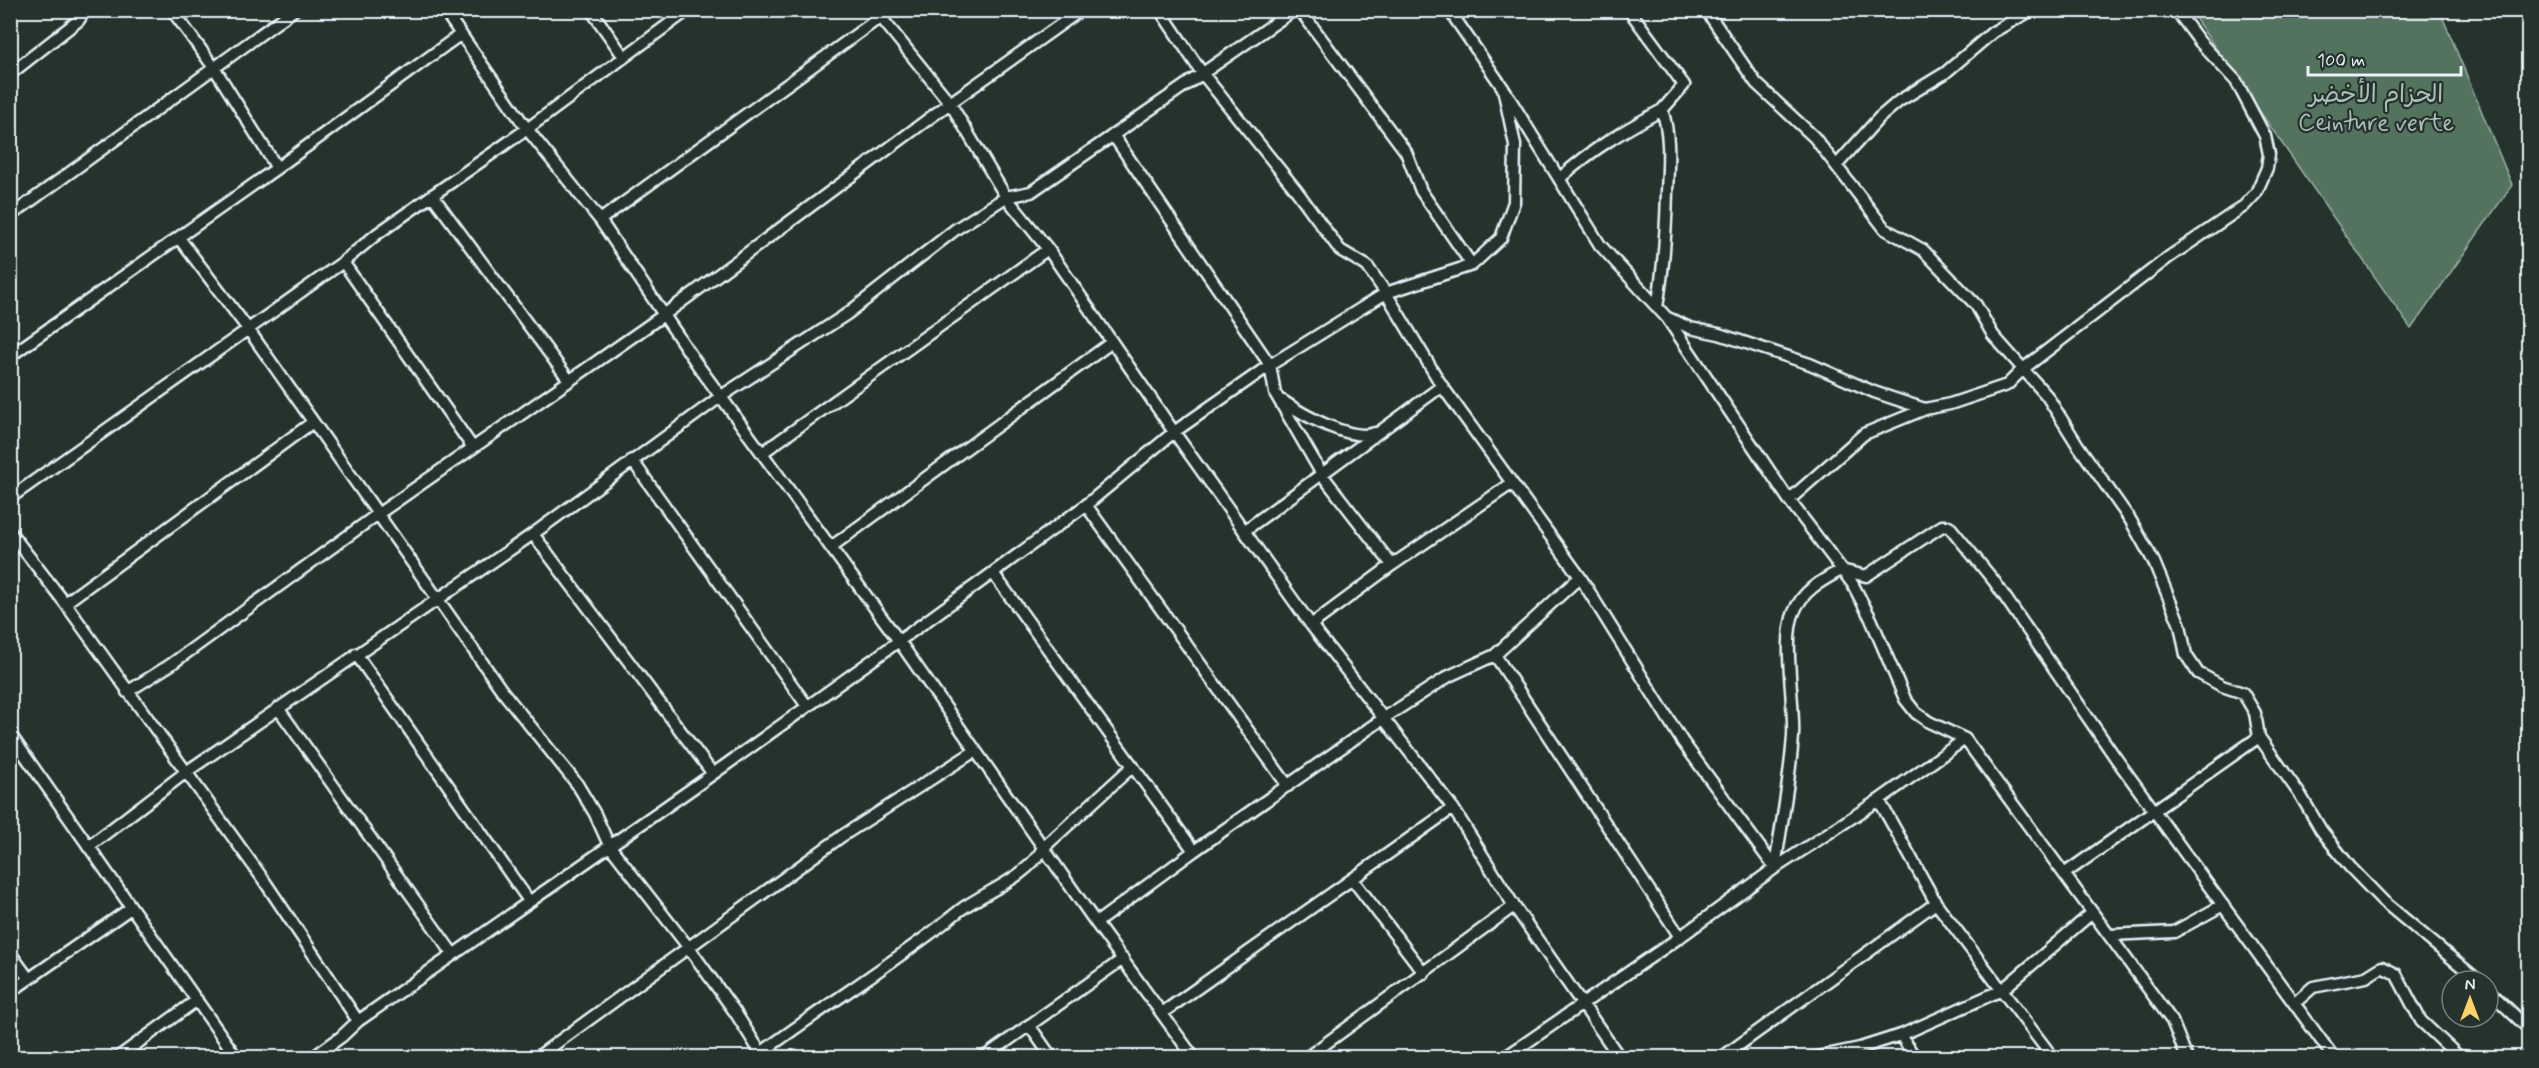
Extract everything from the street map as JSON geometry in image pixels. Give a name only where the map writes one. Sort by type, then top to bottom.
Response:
[{"type":"street","points":[[10,74],[79,20],[85,10]]},
{"type":"street","points":[[172,10],[215,69],[277,168]]},
{"type":"street","points":[[10,216],[294,10]]},
{"type":"street","points":[[444,10],[527,129],[600,220],[720,397],[899,641],[1096,923],[1194,1058]]},
{"type":"street","points":[[591,10],[624,57]]},
{"type":"street","points":[[10,498],[343,262],[377,234],[527,129],[688,10]]},
{"type":"street","points":[[600,220],[878,14],[890,10]]},
{"type":"street","points":[[127,692],[170,665],[378,514],[665,314],[950,102],[1081,10]]},
{"type":"street","points":[[1160,10],[1202,73],[1296,190],[1340,250],[1366,266],[1386,293],[1442,386],[1580,577],[1682,741],[1775,868]]},
{"type":"street","points":[[88,847],[186,772],[533,534],[720,397],[847,314],[956,229],[1006,197],[1031,192],[1294,10]]},
{"type":"street","points":[[1300,10],[1406,152],[1421,191],[1472,265]]},
{"type":"street","points":[[1449,10],[1503,88],[1600,245],[1667,318],[1789,500],[1852,583],[1871,619],[1905,699],[1916,713],[1929,722],[1965,739],[2172,1021],[2187,1058]]},
{"type":"street","points":[[1559,178],[1586,154],[1610,138],[1662,110],[1684,85],[1629,10]]},
{"type":"street","points":[[1706,10],[1756,83],[1814,137],[1886,230],[1923,250],[1976,306],[1993,335],[2047,396],[2077,444],[2131,521],[2167,590],[2180,625],[2186,655],[2198,673],[2222,686],[2243,693],[2255,713],[2259,737],[2301,796],[2321,830],[2358,876],[2391,908],[2466,969]]},
{"type":"street","points":[[1837,165],[1879,118],[1899,101],[1945,73],[1993,32],[2032,10]]},
{"type":"street","points":[[1789,500],[1864,434],[1925,409],[1950,404],[2007,385],[2022,369],[2169,257],[2244,206],[2256,193],[2267,168],[2270,154],[2265,136],[2236,81],[2200,42],[2176,10]]},
{"type":"street","points":[[878,14],[950,102],[1006,197],[1048,249],[1311,625],[1453,808],[1514,906],[1620,1058]]},
{"type":"street","points":[[10,356],[277,168],[461,34]]},
{"type":"street","points":[[312,1058],[341,1037],[358,1021],[713,774],[899,641],[1086,505],[1174,432],[1270,365],[1386,293],[1472,265],[1501,238],[1514,202],[1515,145],[1503,88]]},
{"type":"street","points":[[1657,307],[1666,254],[1668,127],[1662,110]]},
{"type":"street","points":[[1113,135],[1270,365],[1275,393],[1323,476],[1392,565]]},
{"type":"street","points":[[432,195],[569,380]]},
{"type":"street","points":[[178,238],[248,329],[503,692],[577,784],[595,814],[609,845],[735,1012],[759,1056],[966,906],[1027,869],[1037,859],[1043,848],[1132,766]]},
{"type":"street","points":[[762,453],[1048,249]]},
{"type":"street","points":[[343,262],[473,448]]},
{"type":"street","points":[[1667,318],[1690,328],[1719,334],[1810,364],[1874,392],[1925,409]]},
{"type":"street","points":[[831,547],[1112,342]]},
{"type":"street","points":[[1244,531],[1323,476],[1442,386]]},
{"type":"street","points":[[1280,400],[1312,420],[1366,437],[1379,432]]},
{"type":"street","points":[[65,603],[313,422]]},
{"type":"street","points":[[632,460],[807,706]]},
{"type":"street","points":[[1311,625],[1392,565],[1511,484]]},
{"type":"street","points":[[1086,505],[1288,786]]},
{"type":"street","points":[[1775,868],[1793,735],[1790,639],[1793,614],[1803,596],[1818,583],[1841,570],[1866,576],[1942,526],[1949,526],[1994,581],[2154,810],[2296,1002],[2334,1058]]},
{"type":"street","points":[[10,532],[65,603],[263,879],[358,1021]]},
{"type":"street","points":[[533,534],[713,774]]},
{"type":"street","points":[[993,573],[1194,850]]},
{"type":"street","points":[[1096,923],[1194,850],[1384,718],[1449,676],[1495,655],[1580,577]]},
{"type":"street","points":[[356,654],[529,901]]},
{"type":"street","points":[[1495,655],[1680,937]]},
{"type":"street","points":[[278,708],[453,954]]},
{"type":"street","points":[[10,734],[237,1058]]},
{"type":"street","points":[[2064,874],[2259,737]]},
{"type":"street","points":[[1504,1058],[1680,937],[1775,868],[1879,800],[1965,739]]},
{"type":"street","points":[[536,1058],[662,964],[688,948],[842,836],[975,751]]},
{"type":"street","points":[[1879,800],[1936,903],[2053,1058]]},
{"type":"street","points":[[1162,1013],[1453,808]]},
{"type":"street","points":[[1353,880],[1424,973]]},
{"type":"street","points":[[1722,1058],[1936,903]]},
{"type":"street","points":[[2110,935],[2175,932],[2223,905]]},
{"type":"street","points":[[1306,1058],[1514,906]]},
{"type":"street","points":[[10,992],[131,908]]},
{"type":"street","points":[[1812,1058],[1860,1048],[1901,1035],[2002,990],[2092,913]]},
{"type":"street","points":[[10,953],[29,979]]},
{"type":"street","points":[[983,1058],[1123,959]]},
{"type":"street","points":[[2296,1002],[2313,987],[2366,977],[2382,967],[2396,974],[2421,1021],[2445,1046],[2457,1055],[2469,1058]]},
{"type":"street","points":[[117,1058],[197,1000]]},
{"type":"street","points":[[2500,1001],[2529,1028]]},
{"type":"street","points":[[1029,1025],[1052,1058]]},
{"type":"street","points":[[1901,1035],[1913,1057]]},
{"type":"green space","name":"الحزام الأخضر Ceinture verte","points":[[2190,11],[2440,11],[2512,185],[2411,329]]}]
